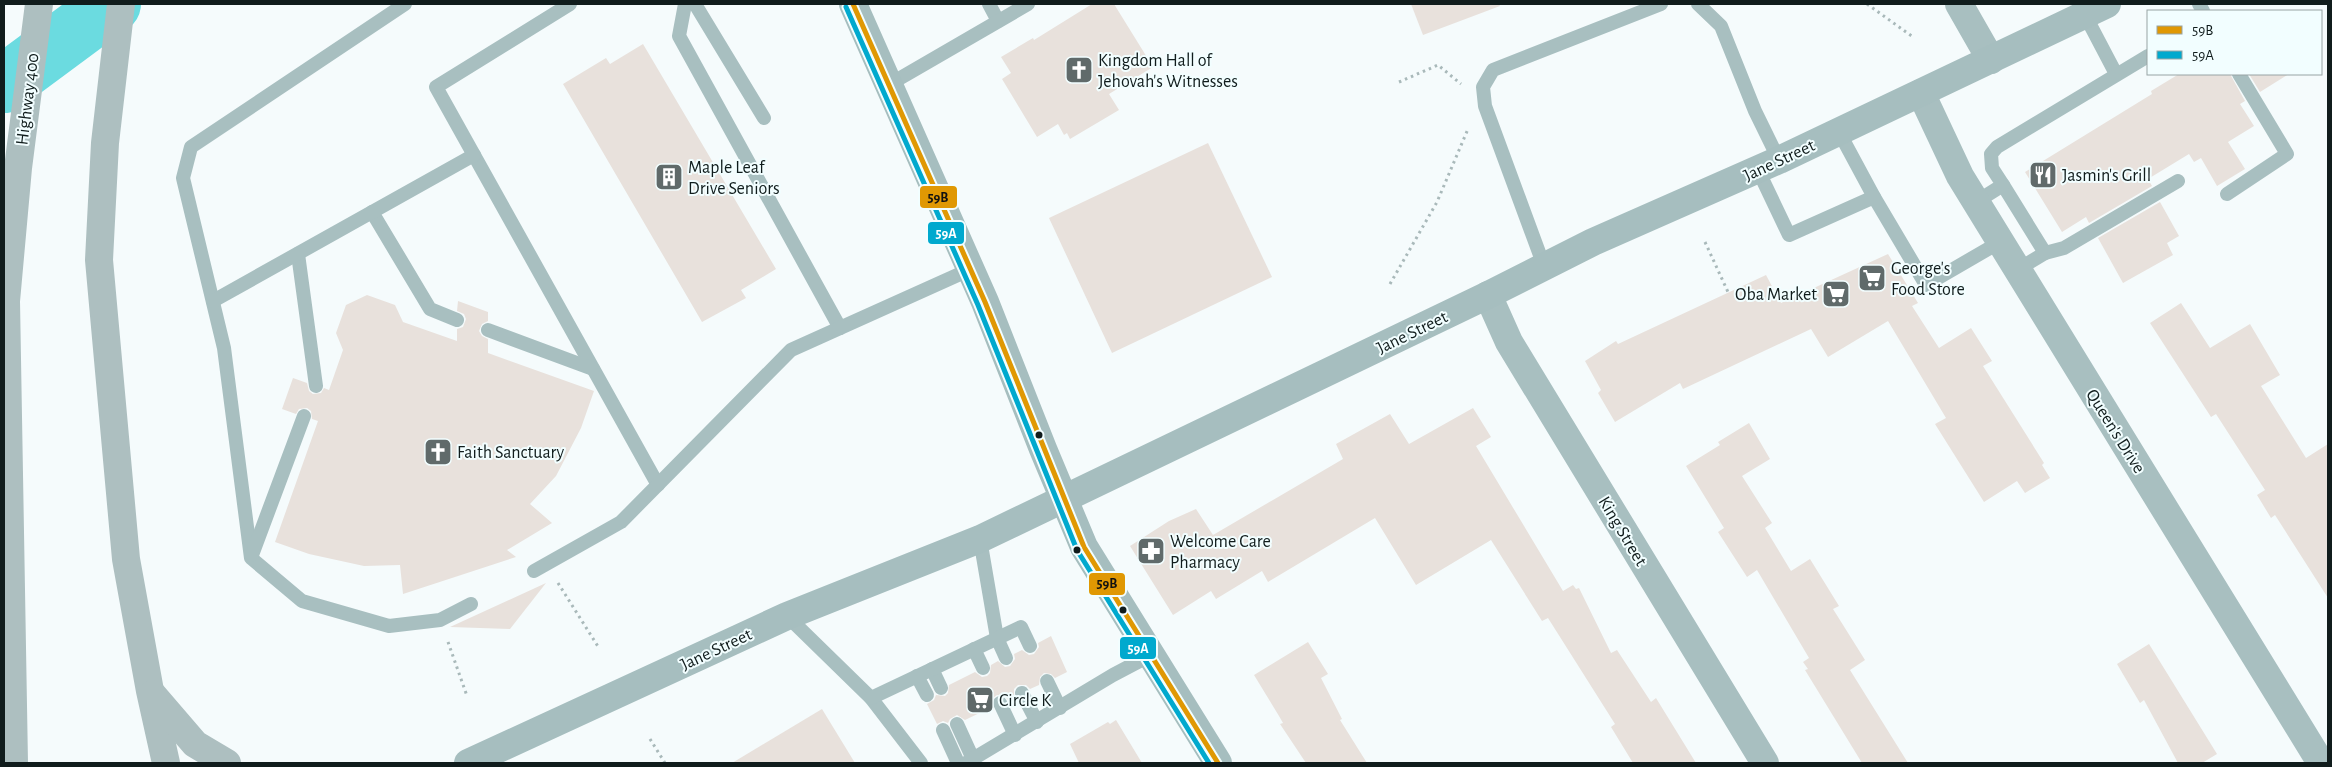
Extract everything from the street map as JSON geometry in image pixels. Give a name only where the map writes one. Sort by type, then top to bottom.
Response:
[{"type":"highway","name":"Highway 400","points":[[14,763],[6,301],[18,168],[39,4]]},
{"type":"highway","points":[[122,4],[105,143],[99,260],[126,559],[150,692],[166,763]]},
{"type":"highway","points":[[150,692],[195,744],[227,763]]},
{"type":"main road","points":[[853,4],[971,269],[1084,546],[1218,763]]},
{"type":"main road","name":"Jane Street","points":[[468,763],[787,616],[980,539],[1488,295],[1602,238],[1769,165],[2096,10]]},
{"type":"street","points":[[1960,4],[1991,60]]},
{"type":"street","name":"Queen's Drive","points":[[1920,93],[1960,176],[2321,763]]},
{"type":"street","name":"King Street","points":[[1488,295],[1509,342],[1765,763]]},
{"type":"lane","points":[[405,4],[191,147],[183,178],[224,348],[251,558],[302,601],[389,626],[440,620],[471,604]]},
{"type":"lane","points":[[570,4],[436,87],[658,485]]},
{"type":"lane","points":[[685,4],[679,36],[840,328]]},
{"type":"lane","points":[[695,4],[764,118]]},
{"type":"lane","points":[[989,4],[998,21]]},
{"type":"lane","points":[[890,84],[1028,4]]},
{"type":"lane","points":[[1544,266],[1484,106],[1483,87],[1492,70],[1661,4]]},
{"type":"lane","points":[[1698,4],[1721,26],[1755,112],[1789,235],[1874,197]]},
{"type":"lane","points":[[2096,10],[2116,74]]},
{"type":"lane","points":[[2045,253],[1992,168],[1991,154],[1997,147],[2147,57]]},
{"type":"lane","points":[[2228,194],[2288,154],[2240,75]]},
{"type":"lane","points":[[1839,132],[1874,197],[1926,285],[2000,242]]},
{"type":"lane","points":[[213,301],[474,155]]},
{"type":"lane","points":[[2017,270],[2045,253],[2064,248],[2178,181]]},
{"type":"lane","points":[[1976,202],[2003,186]]},
{"type":"lane","points":[[372,212],[430,309],[457,320]]},
{"type":"lane","points":[[298,254],[316,386]]},
{"type":"lane","points":[[534,571],[621,522],[791,350],[971,269]]},
{"type":"lane","points":[[488,330],[593,369]]},
{"type":"lane","points":[[251,558],[304,416]]},
{"type":"lane","points":[[980,539],[997,638],[1006,658]]},
{"type":"lane","points":[[787,616],[870,698],[921,763]]},
{"type":"lane","points":[[870,698],[1021,627],[1030,646]]},
{"type":"lane","points":[[974,649],[983,668]]},
{"type":"lane","points":[[957,724],[970,761],[1113,675],[1152,655]]},
{"type":"lane","points":[[932,669],[941,688]]},
{"type":"lane","points":[[918,676],[927,695]]},
{"type":"lane","points":[[1047,682],[1060,708]]},
{"type":"lane","points":[[1022,693],[1037,722]]},
{"type":"lane","points":[[1000,703],[1015,734]]},
{"type":"lane","points":[[943,730],[958,763]]},
{"type":"path","points":[[1867,4],[1913,37]]},
{"type":"path","points":[[1399,82],[1438,65],[1464,86]]},
{"type":"path","points":[[1390,284],[1437,202],[1471,121]]},
{"type":"path","points":[[1705,242],[1728,292]]},
{"type":"path","points":[[547,565],[599,648]]},
{"type":"path","points":[[440,620],[467,696]]},
{"type":"path","points":[[650,739],[666,763]]},
{"type":"building","name":"Kingdom Hall of Jehovah's Witnesses","points":[[1092,4],[1114,4],[1153,67],[1109,94],[1119,110],[1070,139],[1067,133],[1064,135],[1058,124],[1037,137],[1002,79],[1011,73],[1001,57],[1033,38],[1034,40]]},
{"type":"building","points":[[1411,4],[1499,4],[1500,6],[1423,35]]},
{"type":"building","name":"Maple Leaf Drive Seniors","points":[[643,44],[776,269],[741,290],[746,298],[702,322],[563,84],[606,58],[610,64]]},
{"type":"building","points":[[2177,75],[2231,75],[2245,101],[2240,104],[2254,126],[2228,142],[2245,169],[2217,186],[2201,158],[2194,162],[2189,154],[2148,179],[2152,186],[2089,223],[2086,217],[2062,232],[2025,172],[2152,94],[2151,91]]},
{"type":"building","points":[[2250,75],[2287,75],[2260,92]]},
{"type":"building","points":[[1208,143],[1272,277],[1112,353],[1049,218]]},
{"type":"building","points":[[2160,202],[2179,236],[2167,243],[2173,255],[2123,283],[2098,238]]},
{"type":"building","points":[[1888,254],[1918,303],[1912,306],[1939,348],[1971,328],[1992,361],[1983,366],[2044,463],[2042,465],[2050,478],[2025,493],[2017,481],[1984,502],[1935,424],[1946,418],[1888,321],[1828,357],[1811,329],[1683,389],[1680,383],[1615,422],[1598,393],[1601,390],[1585,361],[1616,341],[1618,344],[1766,275],[1781,303]]},
{"type":"building","name":"Faith Sanctuary","points":[[367,295],[395,305],[403,322],[457,341],[457,329],[463,327],[466,319],[464,314],[457,311],[458,301],[488,312],[488,321],[482,324],[479,331],[482,336],[488,339],[488,353],[594,391],[581,428],[556,476],[530,504],[552,523],[507,550],[516,557],[403,594],[400,565],[364,566],[309,554],[275,542],[318,421],[312,419],[311,411],[307,408],[299,409],[296,414],[282,409],[293,378],[307,383],[309,391],[313,394],[321,393],[324,388],[329,390],[343,350],[336,333],[346,305]]},
{"type":"building","points":[[2181,303],[2210,348],[2250,324],[2280,375],[2261,386],[2306,458],[2328,444],[2328,598],[2275,515],[2271,518],[2257,495],[2265,490],[2216,414],[2211,417],[2150,323]]},
{"type":"building","points":[[1473,408],[1491,437],[1476,446],[1563,591],[1573,585],[1576,589],[1579,588],[1611,653],[1617,650],[1651,702],[1656,698],[1696,763],[1633,763],[1611,727],[1615,724],[1548,618],[1542,621],[1491,540],[1416,585],[1375,518],[1268,582],[1262,571],[1216,599],[1211,591],[1173,615],[1130,546],[1169,521],[1196,509],[1213,535],[1343,459],[1336,444],[1390,414],[1409,444]]},
{"type":"building","points":[[1749,423],[1770,459],[1742,476],[1772,523],[1765,528],[1791,571],[1810,559],[1839,606],[1833,609],[1865,660],[1850,670],[1908,763],[1862,763],[1805,670],[1808,669],[1803,662],[1809,658],[1757,570],[1747,577],[1718,532],[1724,528],[1686,466],[1720,445],[1718,442]]},
{"type":"building","points":[[546,583],[510,629],[450,627]]},
{"type":"building","points":[[1051,636],[1067,672],[1055,678],[1051,674],[1044,673],[1040,677],[1039,685],[1030,689],[1026,685],[1018,685],[1014,689],[1014,697],[1008,700],[1005,696],[997,695],[993,698],[992,707],[965,720],[957,715],[950,719],[948,723],[943,721],[937,724],[927,704],[934,700],[936,695],[945,696],[948,693],[949,685],[975,672],[982,677],[987,676],[990,673],[991,665],[998,661],[1005,667],[1010,666],[1015,659],[1014,654],[1022,650],[1029,655],[1034,654],[1039,647],[1038,643]]},
{"type":"building","points":[[1308,642],[1328,674],[1321,678],[1342,719],[1340,720],[1367,763],[1306,763],[1280,724],[1283,723],[1254,675]]},
{"type":"building","points":[[2149,644],[2217,754],[2202,763],[2178,763],[2144,700],[2140,703],[2117,664]]},
{"type":"building","points":[[822,709],[855,763],[732,763]]},
{"type":"building","points":[[1116,720],[1142,763],[1079,763],[1070,744],[1108,722],[1110,724]]},
{"type":"waterway","points":[[4,84],[112,4]]},
{"type":"transit line","name":"59B","points":[[853,4],[985,302],[1084,547],[1218,763]]},
{"type":"transit line","name":"59A","points":[[846,7],[978,305],[1077,550],[1209,763]]},
{"type":"place","name":"Kingdom Hall of Jehovah's Witnesses","points":[[1079,70]]},
{"type":"place","name":"Jasmin's Grill","points":[[2043,175]]},
{"type":"place","name":"Maple Leaf Drive Seniors","points":[[669,177]]},
{"type":"place","name":"George's Food Store","points":[[1872,278]]},
{"type":"place","name":"Oba Market","points":[[1836,294]]},
{"type":"place","name":"Faith Sanctuary","points":[[438,452]]},
{"type":"place","name":"Welcome Care Pharmacy","points":[[1151,551]]},
{"type":"place","name":"Circle K","points":[[980,700]]}]
